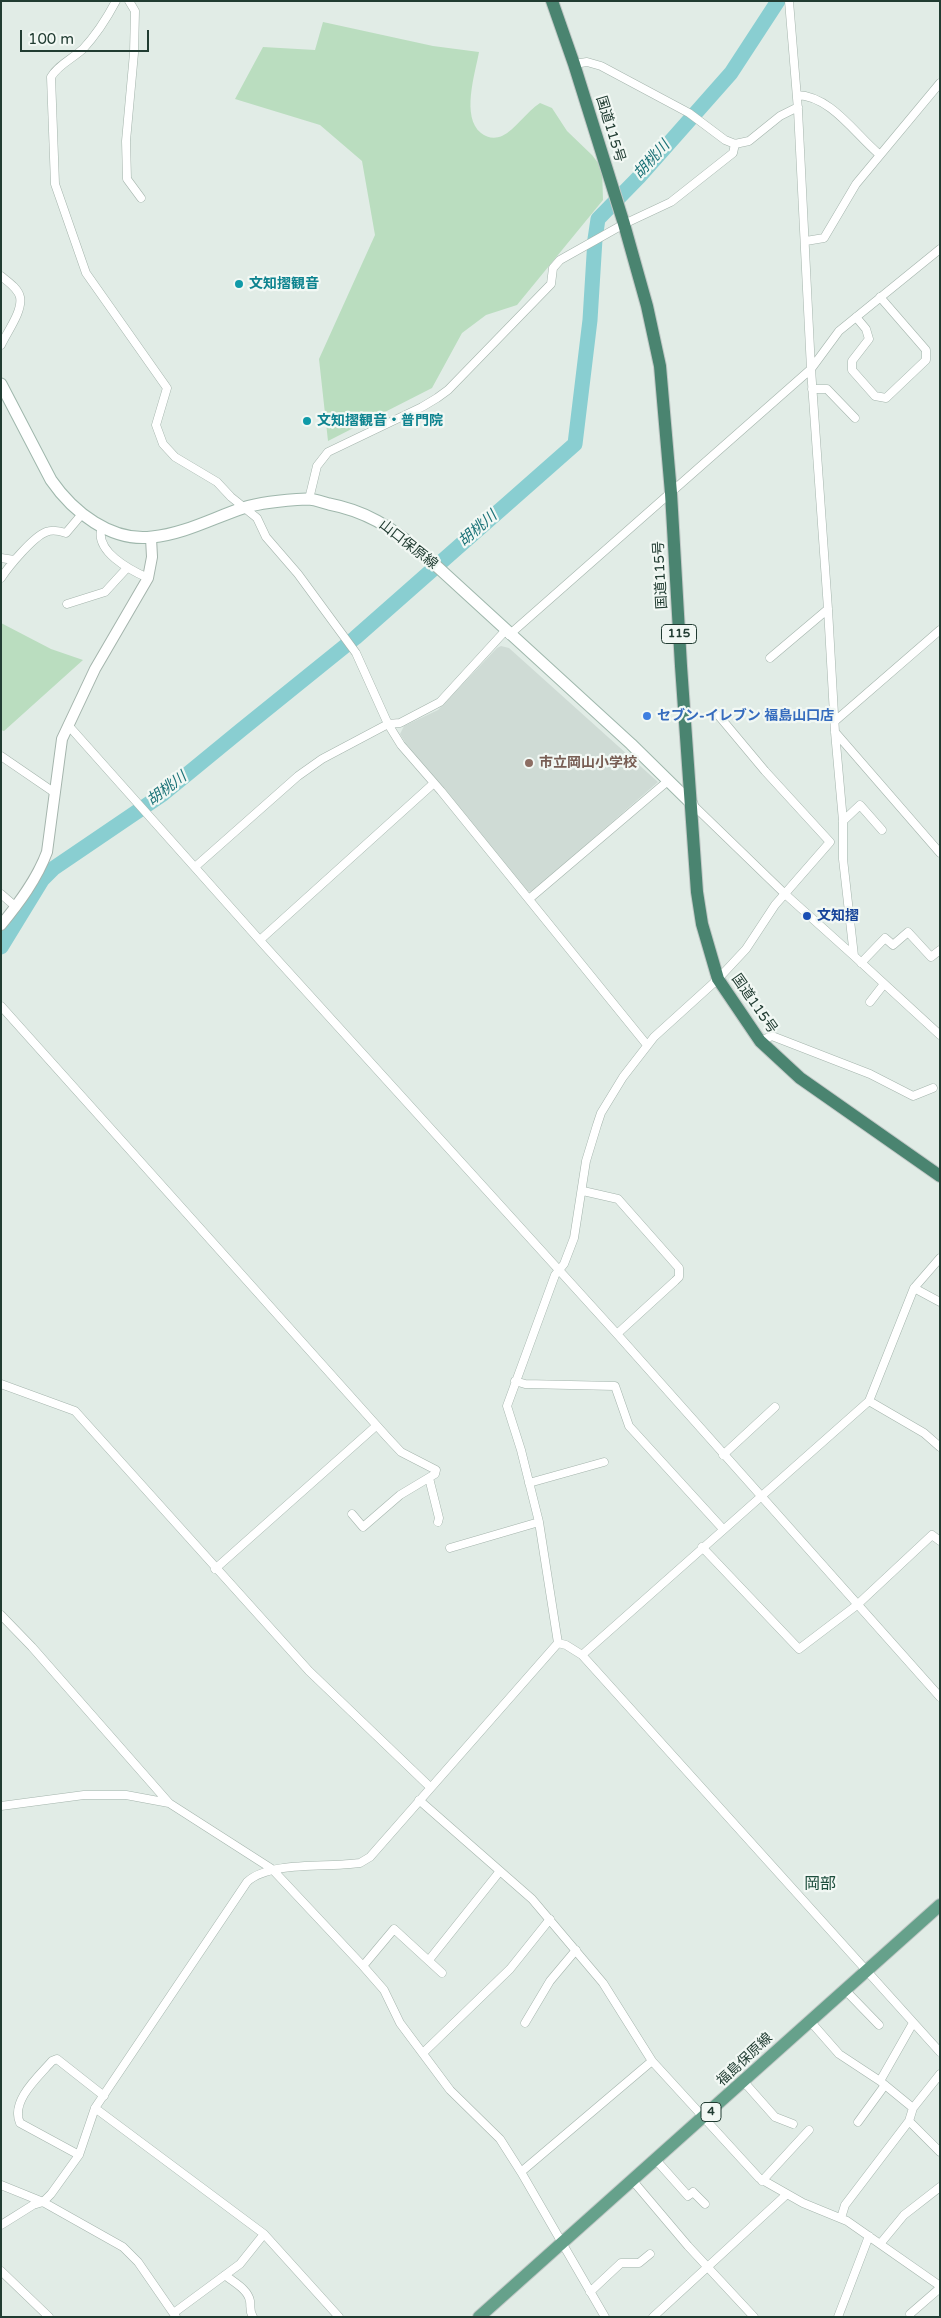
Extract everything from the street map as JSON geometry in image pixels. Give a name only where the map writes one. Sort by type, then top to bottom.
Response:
[{"type":"highway","name":"国道115号","points":[[552,1],[574,64],[624,224],[647,306],[660,366],[671,493],[681,666],[699,910],[718,979],[760,1041],[800,1078],[940,1176]]},
{"type":"main road","name":"山口保原線","points":[[1,384],[51,480],[67,502],[102,526],[126,535],[151,538],[191,528],[245,508],[309,499],[342,506],[368,515],[395,531],[419,550],[507,633],[669,780],[692,804]]},
{"type":"main road","name":"福島保原線","points":[[479,2317],[704,2118],[940,1905]]},
{"type":"street","points":[[116,1],[97,33],[73,58],[58,68],[51,77],[55,184],[86,273],[167,388],[156,425],[160,440],[175,457],[217,482],[231,497],[257,518],[266,537],[298,574],[356,653],[388,724],[401,745],[647,1045]]},
{"type":"street","points":[[129,1],[135,11],[134,53],[126,141],[127,179],[141,198]]},
{"type":"street","points":[[789,1],[798,107],[812,389],[835,732],[847,898],[854,956]]},
{"type":"street","points":[[574,64],[587,62],[601,66],[689,113],[725,140],[735,144],[749,141],[780,116],[798,107]]},
{"type":"street","points":[[806,240],[824,238],[856,184],[940,83]]},
{"type":"street","points":[[797,95],[810,97],[828,106],[879,154]]},
{"type":"street","points":[[309,499],[317,466],[328,452],[422,407],[448,390],[551,284],[553,268],[560,260],[624,224],[671,202],[733,153],[735,144]]},
{"type":"street","points":[[195,867],[298,776],[322,759],[388,724],[400,723],[440,702],[507,633],[671,493],[811,369],[823,356],[837,334],[940,250]]},
{"type":"street","points":[[1,276],[16,290],[20,300],[15,318],[1,345]]},
{"type":"street","points":[[856,317],[866,329],[868,339],[852,361],[852,370],[875,396],[886,398],[926,360],[926,350],[880,297]]},
{"type":"street","points":[[812,389],[827,389],[855,418]]},
{"type":"street","points":[[1,578],[14,560],[47,532],[66,532],[70,530],[82,514]]},
{"type":"street","points":[[102,526],[100,532],[104,544],[114,557],[127,568],[148,578]]},
{"type":"street","points":[[1,925],[16,907],[40,870],[45,857],[60,749],[68,725],[117,629],[148,578],[152,557],[151,538]]},
{"type":"street","points":[[1,558],[14,560]]},
{"type":"street","points":[[67,604],[105,592],[127,568]]},
{"type":"street","points":[[770,658],[828,609]]},
{"type":"street","points":[[835,721],[940,630]]},
{"type":"street","points":[[719,716],[765,771],[830,842]]},
{"type":"street","points":[[68,725],[558,1271],[617,1334],[940,1697]]},
{"type":"street","points":[[835,732],[940,853]]},
{"type":"street","points":[[1,756],[55,793]]},
{"type":"street","points":[[529,900],[669,780]]},
{"type":"street","points":[[260,940],[434,783]]},
{"type":"street","points":[[692,804],[785,894],[939,1033]]},
{"type":"street","points":[[558,1643],[539,1522],[507,1406],[558,1271],[570,1253],[588,1156],[602,1113],[623,1077],[647,1045],[718,979],[746,949],[774,905],[860,805],[882,830]]},
{"type":"street","points":[[1,894],[16,907]]},
{"type":"street","points":[[861,963],[885,938],[893,945],[908,932],[932,956],[940,950]]},
{"type":"street","points":[[870,1002],[884,984]]},
{"type":"street","points":[[1,1006],[376,1426],[401,1452],[436,1470],[435,1474],[400,1495],[364,1527],[352,1514]]},
{"type":"street","points":[[760,1041],[772,1036],[870,1074],[913,1096],[933,1088]]},
{"type":"street","points":[[583,1191],[618,1199],[679,1268],[679,1277],[617,1334]]},
{"type":"street","points":[[582,1655],[869,1401],[914,1288],[940,1258]]},
{"type":"street","points":[[914,1288],[940,1302]]},
{"type":"street","points":[[515,1381],[525,1384],[615,1386],[629,1426],[723,1530]]},
{"type":"street","points":[[1,1384],[75,1411],[309,1671],[430,1787]]},
{"type":"street","points":[[869,1401],[924,1433],[940,1447]]},
{"type":"street","points":[[723,1455],[775,1407]]},
{"type":"street","points":[[215,1568],[376,1426]]},
{"type":"street","points":[[529,1483],[604,1462]]},
{"type":"street","points":[[429,1478],[439,1518],[438,1522]]},
{"type":"street","points":[[450,1548],[539,1522]]},
{"type":"street","points":[[702,1547],[799,1649],[857,1605],[932,1535],[940,1541]]},
{"type":"street","points":[[1,1615],[38,1654],[169,1803],[272,1869],[384,1990],[400,2023],[457,2099],[500,2139],[605,2317]]},
{"type":"street","points":[[558,1643],[566,1645],[582,1655],[940,2052]]},
{"type":"street","points":[[1,2225],[33,2205],[43,2202],[51,2194],[79,2154],[96,2108],[247,1882],[255,1876],[272,1869],[350,1864],[364,1861],[370,1857],[558,1643]]},
{"type":"street","points":[[1,1806],[84,1795],[126,1795],[169,1803]]},
{"type":"street","points":[[419,1800],[532,1899],[603,1984],[652,2061],[762,2181],[811,2206],[841,2218],[940,2287],[910,2314]]},
{"type":"street","points":[[428,1960],[500,1871]]},
{"type":"street","points":[[423,2053],[510,1968],[550,1919]]},
{"type":"street","points":[[363,1966],[394,1929],[442,1973]]},
{"type":"street","points":[[525,2023],[550,1982],[576,1950]]},
{"type":"street","points":[[846,1991],[879,2025]]},
{"type":"street","points":[[810,2021],[839,2054],[883,2083],[913,2108]]},
{"type":"street","points":[[858,2122],[883,2083],[913,2023]]},
{"type":"street","points":[[79,2154],[20,2124],[18,2109],[21,2100],[52,2061],[56,2059],[104,2096]]},
{"type":"street","points":[[521,2172],[652,2061]]},
{"type":"street","points":[[841,2218],[845,2205],[909,2121],[913,2108],[940,2074]]},
{"type":"street","points":[[744,2082],[775,2117],[793,2124]]},
{"type":"street","points":[[96,2108],[264,2234],[339,2317]]},
{"type":"street","points":[[909,2121],[940,2152]]},
{"type":"street","points":[[762,2181],[809,2130]]},
{"type":"street","points":[[656,2160],[688,2196],[693,2192],[705,2204]]},
{"type":"street","points":[[633,2181],[754,2317]]},
{"type":"street","points":[[1,2185],[43,2202],[123,2247],[138,2262],[176,2314],[244,2260],[264,2234]]},
{"type":"street","points":[[880,2244],[904,2215],[940,2187]]},
{"type":"street","points":[[654,2316],[787,2194]]},
{"type":"street","points":[[838,2317],[869,2236]]},
{"type":"street","points":[[590,2292],[621,2263],[639,2263],[650,2254]]},
{"type":"street","points":[[1,2271],[49,2317]]},
{"type":"street","points":[[225,2275],[246,2292],[250,2299],[253,2317]]},
{"type":"shaded area","name":"市立岡山小学校","points":[[501,646],[509,648],[658,782],[532,892],[527,891],[406,744],[400,734],[404,726],[438,710]]},
{"type":"green space","points":[[323,22],[433,46],[479,52],[471,95],[472,117],[475,126],[486,136],[497,138],[512,129],[540,103],[552,108],[567,131],[592,155],[602,168],[603,200],[517,305],[486,315],[462,333],[432,388],[328,441],[319,359],[375,235],[362,161],[320,125],[235,99],[263,47],[315,50]]},
{"type":"green space","points":[[1,623],[51,649],[83,660],[4,731],[1,730]]},
{"type":"waterway","name":"胡桃川","points":[[1,947],[42,880],[54,868],[163,794],[355,638],[575,444],[590,320],[598,219],[639,177],[731,73],[778,1]]},
{"type":"place","name":"文知摺観音","points":[[239,284]]},
{"type":"place","name":"文知摺観音・普門院","points":[[307,421]]},
{"type":"place","name":"セブン-イレブン 福島山口店","points":[[647,716]]},
{"type":"place","name":"市立岡山小学校","points":[[529,763]]},
{"type":"place","name":"文知摺","points":[[807,916]]},
{"type":"district","name":"岡部","points":[[820,1885]]}]
